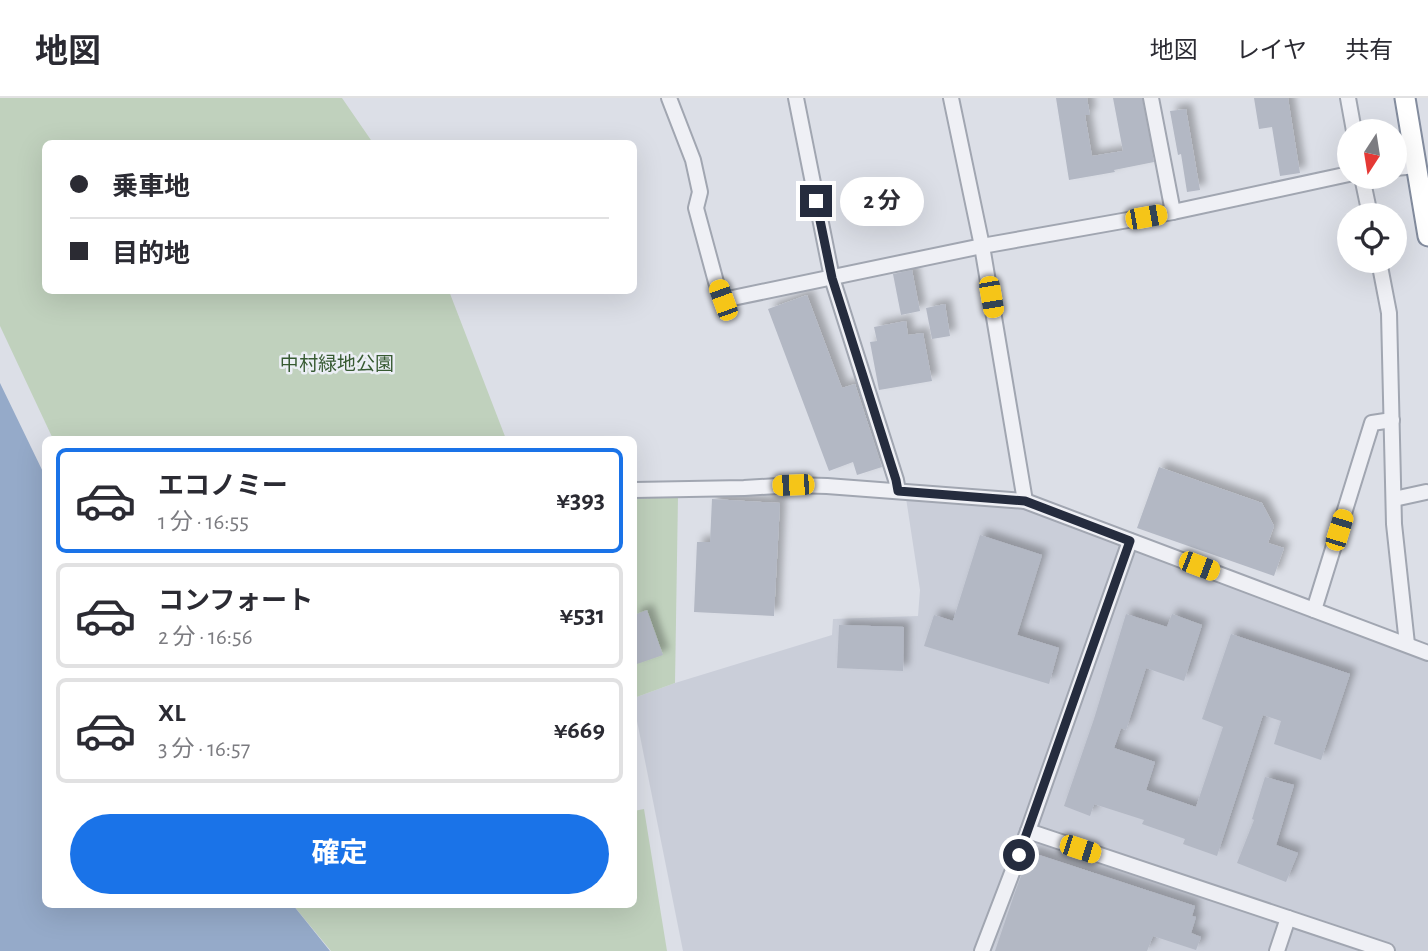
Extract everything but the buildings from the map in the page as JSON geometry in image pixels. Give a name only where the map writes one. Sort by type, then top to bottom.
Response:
[{"type":"highway","points":[[1405,98],[1424,166],[1428,236]]},
{"type":"street","points":[[669,98],[693,160],[700,192],[696,208],[723,300],[982,246],[1173,212],[1337,177]]},
{"type":"street","points":[[796,98],[832,278],[898,491]]},
{"type":"street","points":[[951,98],[982,246],[1025,501]]},
{"type":"street","points":[[1151,98],[1173,212]]},
{"type":"street","points":[[1349,98],[1352,119]]},
{"type":"street","points":[[1381,273],[1389,313],[1394,524],[1406,644]]},
{"type":"street","points":[[1314,610],[1372,423],[1392,420]]},
{"type":"street","points":[[637,490],[793,485],[1025,501],[1428,653]]},
{"type":"street","points":[[1394,499],[1426,492]]},
{"type":"street","points":[[982,951],[1028,831],[1130,541]]},
{"type":"street","points":[[1028,831],[1387,951]]},
{"type":"street","points":[[1277,951],[1288,918]]},
{"type":"shaded area","points":[[906,498],[1022,507],[1428,661],[1428,951],[683,951],[637,721],[637,697],[832,635],[833,619],[918,616],[920,590]]},
{"type":"green space","name":"中村緑地公園","points":[[0,98],[342,98],[371,140],[42,140],[42,294],[450,294],[505,436],[52,436],[0,326]]},
{"type":"green space","points":[[678,496],[675,683],[637,697],[637,497]]},
{"type":"green space","points":[[644,809],[667,951],[331,951],[295,908],[637,908],[637,810]]},
{"type":"water","points":[[0,383],[42,470],[42,908],[295,908],[330,951],[0,951]]},
{"type":"route","points":[[816,201],[832,278],[898,491],[1025,501],[1130,541],[1019,855]]}]
